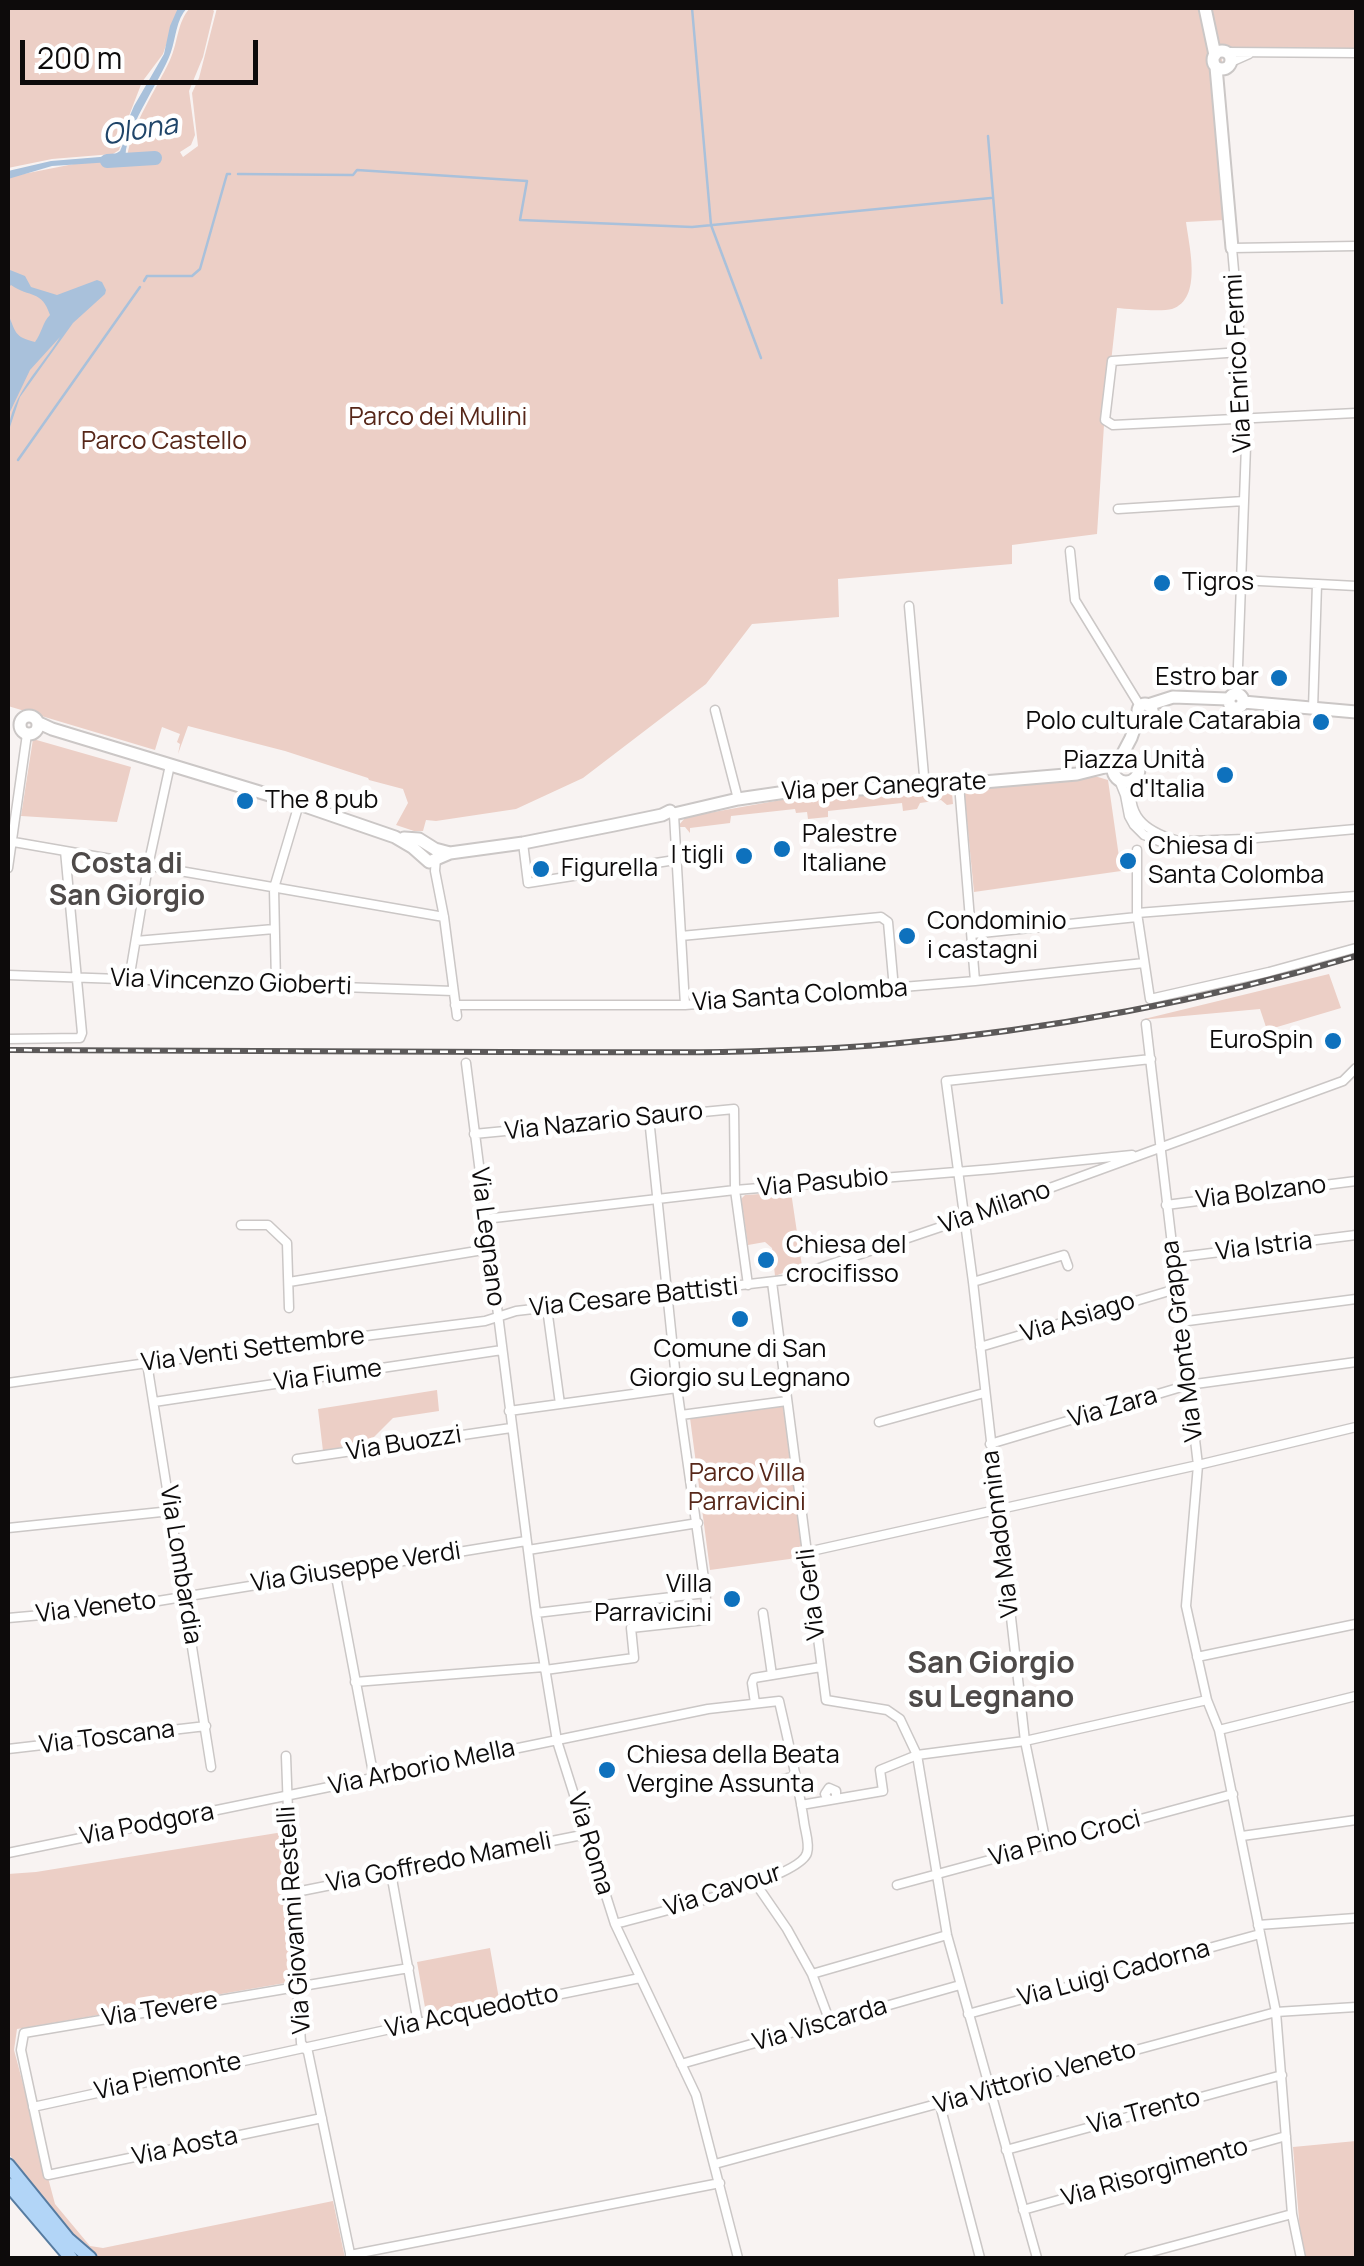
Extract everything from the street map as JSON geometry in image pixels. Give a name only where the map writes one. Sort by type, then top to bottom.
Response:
[{"type":"main road","points":[[8,2164],[68,2239],[90,2258]]},
{"type":"main road","points":[[8,2184],[71,2258]]},
{"type":"street","points":[[1205,8],[1223,59],[1279,52],[1356,53]]},
{"type":"street","name":"Via Enrico Fermi","points":[[1223,59],[1218,101],[1246,418],[1236,698]]},
{"type":"street","points":[[1232,248],[1356,246]]},
{"type":"street","points":[[1241,352],[1112,361],[1107,423],[1356,413]]},
{"type":"street","points":[[1118,509],[1244,501]]},
{"type":"street","points":[[1070,551],[1075,600],[1144,711]]},
{"type":"street","points":[[1241,580],[1356,586]]},
{"type":"street","points":[[1313,709],[1317,584]]},
{"type":"street","points":[[909,606],[925,787]]},
{"type":"street","points":[[1356,712],[1236,698],[1179,697],[1144,711],[1123,759],[1113,770],[1123,779],[1129,816],[1139,830],[1161,842],[1356,829]]},
{"type":"street","points":[[716,710],[738,799]]},
{"type":"street","points":[[8,868],[23,723],[299,804],[414,843],[421,839],[434,860],[457,1016]]},
{"type":"street","points":[[1123,759],[1138,768],[1137,775],[1123,779]]},
{"type":"street","name":"Via per Canegrate","points":[[434,860],[450,853],[523,843],[738,799],[793,791],[925,787],[1090,771],[1123,759]]},
{"type":"street","points":[[129,980],[170,765]]},
{"type":"street","name":"Via per Canegrate","points":[[1090,771],[1123,779]]},
{"type":"street","points":[[960,784],[976,982]]},
{"type":"street","points":[[276,984],[274,888],[299,804]]},
{"type":"street","points":[[672,814],[686,1005]]},
{"type":"street","points":[[10,841],[444,917]]},
{"type":"street","points":[[523,843],[528,883],[676,860]]},
{"type":"street","points":[[1136,850],[1137,915],[1150,999],[1356,948]]},
{"type":"street","points":[[8,1038],[80,1038],[82,1033],[65,851]]},
{"type":"street","points":[[972,934],[1356,896]]},
{"type":"street","points":[[681,936],[882,917],[888,922],[894,989]]},
{"type":"street","points":[[136,941],[274,929]]},
{"type":"street","name":"Via Santa Colomba","points":[[456,1005],[686,1005],[976,982],[1144,963]]},
{"type":"street","name":"Via Vincenzo Gioberti","points":[[8,975],[454,991]]},
{"type":"street","name":"Via Monte Grappa","points":[[1146,1024],[1198,1465],[1186,1606],[1207,1700],[1220,1730],[1276,2012],[1292,2214],[1300,2258]]},
{"type":"street","name":"Via Madonnina","points":[[1046,1843],[1025,1741],[946,1080],[1151,1059]]},
{"type":"street","name":"Via Legnano","points":[[466,1063],[509,1411]]},
{"type":"street","points":[[1160,1148],[1344,1081],[1355,1069]]},
{"type":"street","points":[[1355,1069],[1355,1084]]},
{"type":"street","points":[[1344,1081],[1355,1084]]},
{"type":"street","name":"Via Nazario Sauro","points":[[474,1134],[734,1108],[735,1190]]},
{"type":"street","points":[[355,1682],[634,1658],[630,1628],[705,1620],[706,1593],[680,1415],[649,1118]]},
{"type":"street","name":"Via Pasubio","points":[[485,1219],[735,1190],[1130,1156],[1160,1148]]},
{"type":"street","name":"Via Milano","points":[[772,1282],[964,1219],[1160,1148]]},
{"type":"street","name":"Via Bolzano","points":[[1166,1205],[1356,1181]]},
{"type":"street","points":[[735,1190],[748,1285]]},
{"type":"street","points":[[241,1226],[268,1226],[288,1242],[290,1308]]},
{"type":"street","name":"Via Istria","points":[[1172,1258],[1356,1235]]},
{"type":"street","points":[[290,1282],[489,1249]]},
{"type":"street","points":[[973,1282],[1064,1255],[1068,1266]]},
{"type":"street","name":"Via Cesare Battisti","points":[[498,1317],[516,1311],[772,1282]]},
{"type":"street","name":"Via Gerli","points":[[772,1282],[826,1700],[887,1710],[900,1720],[917,1755]]},
{"type":"street","name":"Via Asiago","points":[[980,1347],[1176,1289]]},
{"type":"street","points":[[1180,1322],[1356,1299]]},
{"type":"street","points":[[548,1308],[560,1404]]},
{"type":"street","name":"Via Venti Settembre","points":[[8,1383],[498,1317]]},
{"type":"street","name":"Via Fiume","points":[[154,1402],[502,1350]]},
{"type":"street","name":"Via Lombardia","points":[[148,1362],[211,1767]]},
{"type":"street","name":"Via Zara","points":[[990,1444],[1188,1386],[1356,1362]]},
{"type":"street","points":[[509,1411],[677,1388]]},
{"type":"street","points":[[878,1422],[984,1393]]},
{"type":"street","points":[[680,1415],[787,1401]]},
{"type":"street","name":"Via Roma","points":[[509,1411],[558,1741],[615,1924],[696,2096],[738,2258]]},
{"type":"street","name":"Via Buozzi","points":[[297,1459],[511,1428]]},
{"type":"street","points":[[807,1552],[1356,1428]]},
{"type":"street","points":[[8,1528],[171,1511]]},
{"type":"street","name":"Via Giuseppe Verdi","points":[[185,1596],[698,1523]]},
{"type":"street","points":[[334,1572],[374,1778]]},
{"type":"street","points":[[536,1613],[706,1593]]},
{"type":"street","name":"Via Veneto","points":[[8,1618],[109,1609],[185,1596]]},
{"type":"street","points":[[763,1613],[772,1675]]},
{"type":"street","points":[[1196,1657],[1356,1624]]},
{"type":"street","points":[[755,1704],[752,1680],[757,1676],[821,1667]]},
{"type":"street","points":[[1220,1730],[1356,1696]]},
{"type":"street","points":[[802,1806],[884,1791],[880,1770],[917,1755],[1025,1741],[1207,1700]]},
{"type":"street","name":"Via Arborio Mella","points":[[287,1796],[708,1710],[779,1701]]},
{"type":"street","name":"Via Cavour","points":[[615,1924],[756,1884],[805,1858],[808,1846],[802,1806],[779,1701]]},
{"type":"street","name":"Via Toscana","points":[[8,1749],[206,1726]]},
{"type":"street","points":[[917,1755],[947,1935],[1037,2258]]},
{"type":"street","name":"Via Giovanni Restelli","points":[[286,1756],[301,2044],[308,2052],[350,2256]]},
{"type":"street","points":[[756,1785],[796,1776]]},
{"type":"street","name":"Via Pino Croci","points":[[897,1885],[1233,1794]]},
{"type":"street","name":"Via Podgora","points":[[8,1853],[287,1796]]},
{"type":"street","points":[[1242,1836],[1356,1820]]},
{"type":"street","name":"Via Goffredo Mameli","points":[[291,1893],[588,1834]]},
{"type":"street","points":[[391,1873],[418,2022]]},
{"type":"street","points":[[756,1884],[787,1928],[812,1974],[830,2022]]},
{"type":"street","name":"Via Luigi Cadorna","points":[[968,2014],[1259,1929],[1356,1918]]},
{"type":"street","points":[[812,1974],[947,1935]]},
{"type":"street","name":"Via Tevere","points":[[32,2107],[21,2050],[24,2033],[408,1968]]},
{"type":"street","name":"Via Acquedotto","points":[[304,2048],[640,1978]]},
{"type":"street","name":"Via Viscarda","points":[[681,2064],[960,1985]]},
{"type":"street","name":"Via Vittorio Veneto","points":[[715,2164],[1276,2012],[1356,2007]]},
{"type":"street","name":"Via Piemonte","points":[[32,2107],[304,2048]]},
{"type":"street","name":"Via Trento","points":[[1006,2150],[1282,2074]]},
{"type":"street","points":[[940,2105],[980,2258]]},
{"type":"street","name":"Via Aosta","points":[[32,2107],[48,2175],[322,2118]]},
{"type":"street","name":"Via Risorgimento","points":[[1023,2210],[1286,2136]]},
{"type":"street","points":[[350,2256],[720,2183]]},
{"type":"street","points":[[1129,2258],[1292,2214]]},
{"type":"green space","points":[[8,8],[179,8],[163,54],[142,82],[119,150],[8,168]]},
{"type":"green space","name":"Parco dei Mulini","points":[[190,8],[214,11],[203,57],[189,91],[195,135],[191,145],[180,152],[183,157],[198,146],[192,93],[199,78],[217,8],[1356,8],[1356,52],[1221,48],[1233,210],[1224,220],[1186,222],[1192,271],[1188,295],[1182,303],[1167,310],[1117,308],[1097,534],[1012,545],[1012,564],[838,579],[839,617],[752,624],[706,684],[583,778],[516,809],[426,820],[423,831],[414,831],[396,825],[408,803],[403,789],[285,751],[188,726],[178,754],[180,734],[162,727],[155,750],[8,706],[8,177],[127,157],[139,119],[170,60]]},
{"type":"green space","points":[[33,739],[131,767],[117,822],[21,816]]},
{"type":"green space","points":[[1091,775],[1108,780],[1121,871],[974,892],[964,790]]},
{"type":"green space","points":[[952,793],[953,804],[941,800],[903,811],[902,803],[828,811],[828,817],[808,819],[807,812],[796,813],[795,809],[731,816],[730,823],[690,828],[690,833],[685,827],[677,827],[686,817],[792,798]]},
{"type":"green space","points":[[1329,974],[1341,1008],[1267,1030],[1260,1009],[1140,1020]]},
{"type":"green space","points":[[791,1192],[802,1266],[775,1276],[772,1248],[765,1242],[748,1245],[741,1199],[745,1195]]},
{"type":"green space","points":[[437,1390],[439,1411],[393,1418],[367,1444],[323,1451],[318,1409]]},
{"type":"green space","name":"Parco Villa Parravicini","points":[[783,1406],[804,1557],[710,1570],[690,1418]]},
{"type":"green space","points":[[283,1832],[291,1982],[17,2029],[14,2050],[55,2204],[90,2246],[103,2248],[333,2201],[345,2258],[98,2258],[73,2235],[8,2153],[8,1874]]},
{"type":"green space","points":[[490,1948],[499,1999],[426,2013],[417,1962]]},
{"type":"green space","points":[[1356,2141],[1356,2258],[1305,2258],[1293,2147]]},
{"type":"water","points":[[178,8],[187,8],[178,23],[166,64],[130,137],[126,161],[52,166],[8,179],[8,171],[51,161],[112,156],[120,151],[125,139],[123,132],[164,54]]},
{"type":"water","points":[[8,262],[10,270],[25,276],[31,287],[57,295],[97,280],[106,290],[73,323],[20,397],[8,433],[10,419],[21,394],[60,337],[30,370],[8,416],[8,314],[19,336],[35,342],[50,315],[39,298],[11,285],[8,288]]},
{"type":"waterway","points":[[692,8],[711,225],[761,358]]},
{"type":"waterway","points":[[988,136],[1002,303]]},
{"type":"waterway","name":"Olona","points":[[107,161],[155,158]]},
{"type":"waterway","points":[[238,174],[353,175],[357,170],[527,181],[520,220],[692,227],[991,198]]},
{"type":"waterway","points":[[144,281],[147,276],[192,276],[200,269],[230,174]]},
{"type":"waterway","points":[[18,460],[140,287]]},
{"type":"railway","points":[[8,1050],[650,1052],[842,1048],[1008,1031],[1125,1012],[1241,987],[1356,956]]},
{"type":"place","name":"Tigros","points":[[1162,583]]},
{"type":"place","name":"Estro bar","points":[[1279,678]]},
{"type":"place","name":"Polo culturale Catarabia","points":[[1321,722]]},
{"type":"place","name":"Piazza Unità d'Italia","points":[[1225,775]]},
{"type":"place","name":"The 8 pub","points":[[245,801]]},
{"type":"place","name":"Palestre Italiane","points":[[782,849]]},
{"type":"place","name":"I tigli","points":[[744,856]]},
{"type":"place","name":"Chiesa di Santa Colomba","points":[[1128,861]]},
{"type":"place","name":"Figurella","points":[[541,869]]},
{"type":"place","name":"Condominio i castagni","points":[[907,936]]},
{"type":"place","name":"EuroSpin","points":[[1333,1041]]},
{"type":"place","name":"Chiesa del crocifisso","points":[[766,1260]]},
{"type":"place","name":"Comune di San Giorgio su Legnano","points":[[740,1319]]},
{"type":"place","name":"Villa Parravicini","points":[[732,1599]]},
{"type":"place","name":"Chiesa della Beata Vergine Assunta","points":[[607,1770]]},
{"type":"district","name":"Costa di San Giorgio","points":[[127,881]]},
{"type":"district","name":"San Giorgio su Legnano","points":[[991,1682]]},
{"type":"park label","name":"Parco Castello","points":[[164,442]]}]
